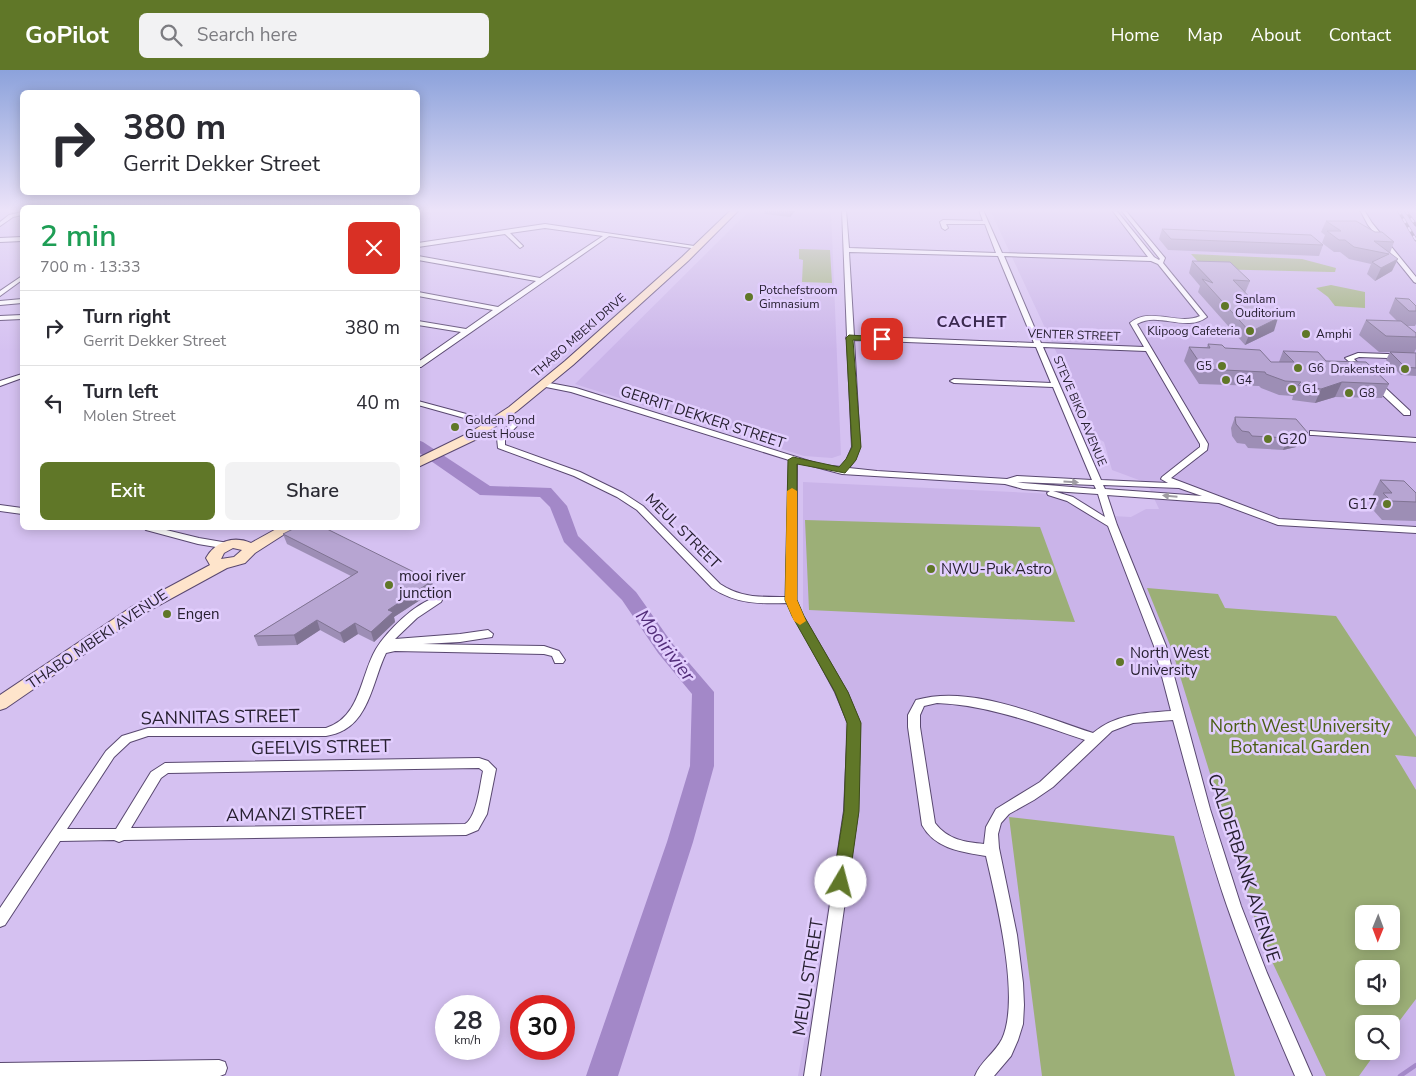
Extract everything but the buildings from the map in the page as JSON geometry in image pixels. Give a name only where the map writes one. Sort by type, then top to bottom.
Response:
[{"type":"main road","name":"THABO MBEKI DRIVE","points":[[420,462],[493,424],[544,384],[687,257]]},
{"type":"main road","points":[[217,559],[281,530]]},
{"type":"main road","points":[[217,559],[241,560],[247,555],[240,547]]},
{"type":"main road","name":"THABO MBEKI AVENUE","points":[[0,694],[134,603],[217,559]]},
{"type":"main road","name":"THABO MBEKI AVENUE","points":[[0,704],[116,622],[184,582],[217,559]]},
{"type":"street","points":[[420,364],[574,257]]},
{"type":"street","points":[[842,471],[851,460],[856,447],[846,257]]},
{"type":"street","name":"STEVE BIKO AVENUE","points":[[1002,257],[1100,488]]},
{"type":"street","points":[[1074,257],[1152,259],[1162,261]]},
{"type":"street","points":[[1159,257],[1204,317],[1199,320],[1140,319],[1133,323],[1204,444],[1204,448],[1164,479],[1190,487],[1218,500],[1278,522],[1416,530]]},
{"type":"street","points":[[1397,257],[1416,281]]},
{"type":"street","points":[[420,258],[540,280]]},
{"type":"street","points":[[0,294],[20,279]]},
{"type":"street","points":[[420,294],[497,310]]},
{"type":"street","points":[[0,303],[20,301]]},
{"type":"street","points":[[0,318],[20,317]]},
{"type":"street","points":[[420,322],[466,331]]},
{"type":"street","name":"VENTER STREET","points":[[849,338],[1148,349]]},
{"type":"street","points":[[1365,374],[1349,358],[1358,356],[1416,357]]},
{"type":"street","points":[[0,384],[20,377]]},
{"type":"street","points":[[1372,380],[1407,413]]},
{"type":"street","points":[[954,381],[1057,385]]},
{"type":"street","name":"GERRIT DEKKER STREET","points":[[544,384],[637,410],[793,460],[842,471],[1005,481],[1023,486],[1100,488],[1190,487]]},
{"type":"street","points":[[420,404],[493,424]]},
{"type":"street","name":"MEUL STREET","points":[[518,420],[501,438],[501,446],[577,474],[620,495],[640,508],[727,595],[740,599],[791,600]]},
{"type":"street","points":[[1313,433],[1356,438],[1416,440]]},
{"type":"street","name":"MEUL STREET","points":[[793,460],[791,600],[841,692],[854,723],[851,811],[812,1076]]},
{"type":"street","name":"GERRIT DEKKER STREET","points":[[1005,481],[1017,479],[1218,500]]},
{"type":"street","points":[[1023,486],[1070,499],[1112,525]]},
{"type":"street","name":"CALDERBANK AVENUE","points":[[1100,488],[1112,525],[1160,646],[1203,809],[1236,914],[1259,973],[1304,1076]]},
{"type":"street","points":[[0,508],[20,511]]},
{"type":"street","points":[[156,530],[198,541],[240,547]]},
{"type":"street","points":[[198,541],[217,559]]},
{"type":"street","name":"SANNITAS STREET","points":[[0,920],[110,754],[126,739],[148,732],[333,731],[341,728],[352,719],[384,646],[417,611],[437,600]]},
{"type":"street","points":[[384,646],[488,634]]},
{"type":"street","points":[[384,646],[544,650],[554,652],[559,660]]},
{"type":"street","points":[[993,851],[956,846],[943,841],[934,834],[928,825],[914,727],[914,716],[920,703],[927,699],[942,698],[970,701],[1096,739]]},
{"type":"street","points":[[983,1076],[1004,1052],[1011,1038],[1016,1000],[1010,926],[993,851],[992,830],[999,814],[1005,808],[1025,799],[1048,784],[1108,728],[1124,722],[1178,715]]},
{"type":"street","name":"GEELVIS STREET","points":[[120,836],[156,775],[165,768],[178,766],[478,763],[488,766]]},
{"type":"street","name":"AMANZI STREET","points":[[56,836],[466,830],[473,826],[480,814],[490,773],[488,766]]},
{"type":"street","points":[[0,1071],[219,1068]]},
{"type":"shaded area","name":"Potchefstroom Gimnasium","points":[[703,257],[833,257],[841,455],[832,458],[804,456],[575,384]]},
{"type":"shaded area","name":"North West University","points":[[1012,257],[1416,257],[1416,1076],[798,1076],[846,802],[845,704],[803,619],[803,482],[1054,494],[1092,515],[1131,517],[1146,509],[1159,509],[1147,483],[1112,470],[1104,442],[1096,437]]},
{"type":"green space","points":[[799,257],[830,257],[832,283],[802,282],[803,260],[799,259]]},
{"type":"green space","points":[[1194,257],[1302,259],[1336,268],[1335,272],[1205,269]]},
{"type":"green space","points":[[1331,285],[1365,292],[1365,308],[1335,306],[1328,297],[1316,288]]},
{"type":"green space","name":"NWU-Puk Astro","points":[[805,520],[1040,527],[1075,622],[809,610]]},
{"type":"green space","name":"North West University Botanical Garden","points":[[1147,588],[1218,594],[1225,608],[1336,616],[1416,737],[1416,757],[1395,755],[1416,790],[1416,999],[1400,1020],[1400,1015],[1355,1015],[1355,1060],[1371,1060],[1359,1076],[1326,1076],[1260,936],[1172,650]]},
{"type":"green space","points":[[1009,817],[1174,836],[1235,1076],[1042,1076]]},
{"type":"waterway","name":"Mooirivier","points":[[420,446],[486,491],[545,492],[558,506],[570,538],[629,596],[665,648],[703,692],[702,766],[680,842],[602,1076]]},
{"type":"waterway","points":[[1400,1076],[1416,1065]]},
{"type":"slow traffic","points":[[792,491],[791,600],[800,621]]},
{"type":"place","name":"Potchefstroom Gimnasium","points":[[749,297]]},
{"type":"place","name":"Sanlam Ouditorium","points":[[1225,306]]},
{"type":"place","name":"Klipoog Cafeteria","points":[[1250,331]]},
{"type":"place","name":"Amphi","points":[[1306,334]]},
{"type":"place","name":"G5","points":[[1222,366]]},
{"type":"place","name":"G6","points":[[1298,368]]},
{"type":"place","name":"Drakenstein","points":[[1405,369]]},
{"type":"place","name":"G4","points":[[1226,380]]},
{"type":"place","name":"G1","points":[[1292,389]]},
{"type":"place","name":"G8","points":[[1349,393]]},
{"type":"place","name":"Golden Pond Guest House","points":[[455,427]]},
{"type":"place","name":"G20","points":[[1268,439]]},
{"type":"place","name":"G17","points":[[1387,504]]},
{"type":"place","name":"NWU-Puk Astro","points":[[931,569]]},
{"type":"place","name":"mooi river junction","points":[[389,585]]},
{"type":"place","name":"Engen","points":[[167,614]]},
{"type":"place","name":"North West University","points":[[1120,662]]},
{"type":"district","name":"CACHET","points":[[972,321]]},
{"type":"route","points":[[841,882],[851,811],[855,742],[854,723],[841,692],[791,600],[793,460],[821,468],[842,471],[851,460],[856,447],[849,338],[882,339]]}]
